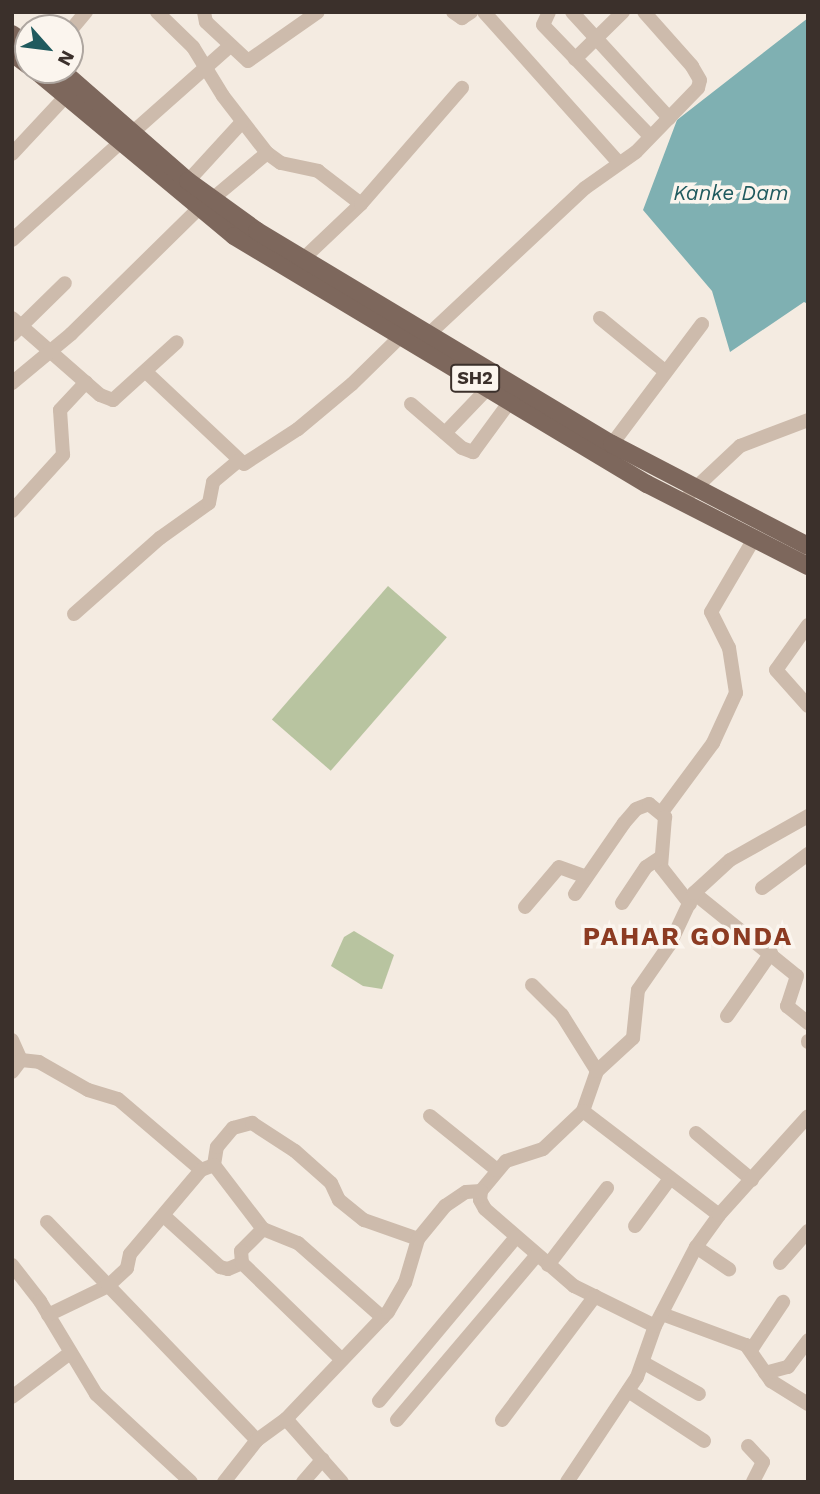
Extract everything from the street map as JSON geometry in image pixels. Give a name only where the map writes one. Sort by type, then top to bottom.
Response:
[{"type":"main road","name":"SH2","points":[[53,84],[188,181],[234,236],[511,400],[689,497],[808,566]]},
{"type":"main road","name":"SH2","points":[[75,84],[127,136],[205,204],[430,332],[612,444],[689,497],[808,546]]},
{"type":"street","points":[[157,12],[208,66],[242,122],[267,153],[281,163],[318,172],[361,204]]},
{"type":"street","points":[[204,12],[206,22],[230,46],[252,61],[318,12]]},
{"type":"street","points":[[453,12],[462,18],[471,12]]},
{"type":"street","points":[[484,12],[618,162]]},
{"type":"street","points":[[549,12],[543,25],[650,136]]},
{"type":"street","points":[[572,12],[669,118]]},
{"type":"street","points":[[575,59],[623,12]]},
{"type":"street","points":[[430,332],[556,214],[650,136],[693,95],[700,80],[644,12]]},
{"type":"street","points":[[12,240],[230,46]]},
{"type":"street","points":[[304,258],[361,204],[462,88]]},
{"type":"street","points":[[12,154],[67,95]]},
{"type":"street","points":[[188,181],[242,122]]},
{"type":"street","points":[[12,383],[50,351],[205,204],[267,153]]},
{"type":"street","points":[[65,283],[15,326],[113,400],[177,342]]},
{"type":"street","points":[[600,318],[666,372]]},
{"type":"street","points":[[612,444],[702,324]]},
{"type":"street","points":[[146,372],[238,461],[251,462],[298,429],[402,335]]},
{"type":"street","points":[[12,510],[63,454],[60,411],[86,382]]},
{"type":"street","points":[[445,433],[489,387]]},
{"type":"street","points":[[411,404],[445,433],[473,452],[511,400]]},
{"type":"street","points":[[689,497],[740,446],[808,420]]},
{"type":"street","points":[[74,614],[160,538],[209,503],[213,482],[238,461]]},
{"type":"street","points":[[662,812],[713,743],[736,693],[729,648],[711,612],[755,537]]},
{"type":"street","points":[[808,625],[776,670],[808,706]]},
{"type":"street","points":[[575,894],[636,809],[649,804],[662,812],[666,826],[660,858],[665,876],[692,899],[771,953],[797,976],[787,1006],[808,1023]]},
{"type":"street","points":[[224,1482],[257,1440],[286,1419],[383,1318],[405,1283],[418,1240],[456,1196],[481,1191],[514,1156],[543,1149],[583,1111],[597,1071],[633,1038],[639,990],[670,944],[692,899],[730,860],[808,816]]},
{"type":"street","points":[[622,903],[646,867],[660,858]]},
{"type":"street","points":[[762,888],[805,860]]},
{"type":"street","points":[[525,906],[559,867],[571,867],[586,877]]},
{"type":"street","points":[[727,1016],[771,953]]},
{"type":"street","points":[[532,985],[562,1015],[597,1071]]},
{"type":"street","points":[[12,1040],[16,1066],[39,1062],[88,1090],[118,1099],[207,1167],[263,1228],[298,1243],[383,1318]]},
{"type":"street","points":[[583,1111],[669,1180],[719,1215]]},
{"type":"street","points":[[567,1482],[628,1391],[643,1363],[659,1320],[696,1247],[719,1215],[808,1115]]},
{"type":"street","points":[[430,1116],[498,1171]]},
{"type":"street","points":[[48,1315],[108,1286],[207,1167],[224,1136],[233,1128],[252,1123],[295,1151],[364,1220],[418,1240]]},
{"type":"street","points":[[696,1133],[752,1180]]},
{"type":"street","points":[[635,1226],[669,1180]]},
{"type":"street","points":[[397,1420],[607,1188]]},
{"type":"street","points":[[481,1191],[485,1209],[542,1261],[595,1296],[751,1350],[765,1373],[808,1404]]},
{"type":"street","points":[[164,1216],[220,1266],[234,1268],[242,1263]]},
{"type":"street","points":[[47,1222],[257,1440]]},
{"type":"street","points":[[263,1228],[241,1251],[242,1263],[342,1360]]},
{"type":"street","points":[[780,1263],[808,1231]]},
{"type":"street","points":[[379,1401],[516,1237]]},
{"type":"street","points":[[696,1247],[729,1269]]},
{"type":"street","points":[[12,1265],[48,1315],[96,1394],[191,1482]]},
{"type":"street","points":[[502,1420],[595,1296]]},
{"type":"street","points":[[751,1350],[783,1302]]},
{"type":"street","points":[[765,1373],[788,1367],[808,1340]]},
{"type":"street","points":[[12,1397],[70,1353]]},
{"type":"street","points":[[643,1363],[699,1394]]},
{"type":"street","points":[[628,1391],[704,1441]]},
{"type":"street","points":[[286,1419],[324,1458],[342,1482]]},
{"type":"street","points":[[748,1446],[763,1462],[753,1482]]},
{"type":"street","points":[[303,1482],[324,1458]]},
{"type":"green space","points":[[388,586],[447,637],[331,771],[272,720]]},
{"type":"green space","points":[[354,931],[394,955],[382,989],[363,986],[331,966],[344,937]]},
{"type":"water","name":"Kanke Dam","points":[[808,18],[808,304],[804,302],[730,352],[712,291],[643,210],[677,120]]},
{"type":"district","name":"PAHAR GONDA","points":[[688,937]]}]
